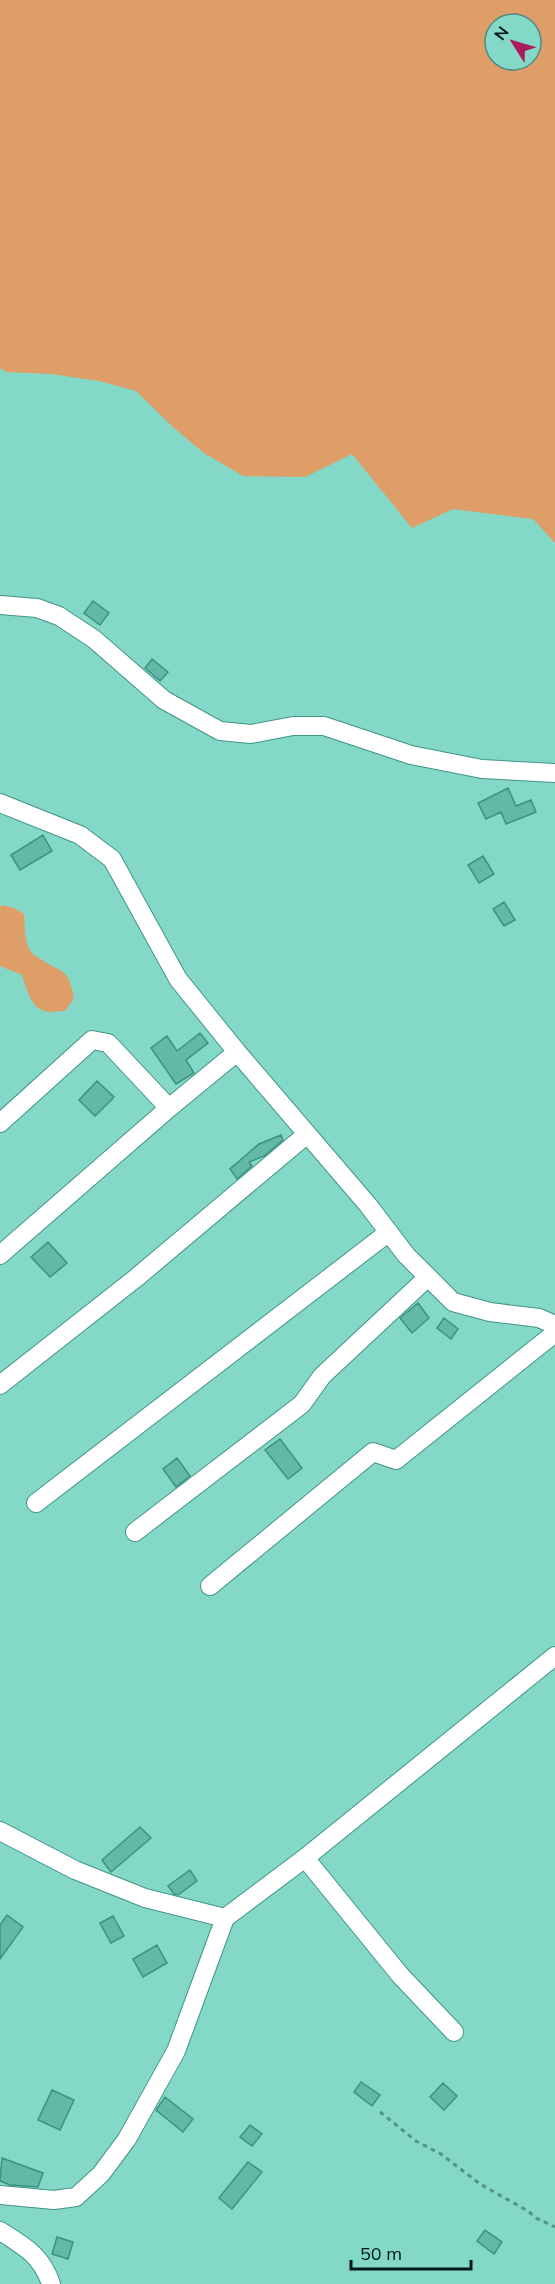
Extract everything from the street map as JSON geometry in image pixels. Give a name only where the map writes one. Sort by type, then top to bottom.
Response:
[{"type":"street","points":[[0,605],[37,608],[59,616],[94,639],[164,700],[220,731],[251,734],[293,726],[324,726],[421,757],[482,769],[555,773]]},
{"type":"street","points":[[0,803],[80,835],[112,859],[178,980],[237,1053],[368,1205],[406,1255],[453,1302],[490,1312],[539,1318],[555,1324]]},
{"type":"street","points":[[0,1123],[92,1040],[108,1043],[169,1108]]},
{"type":"street","points":[[0,1255],[169,1108],[237,1053]]},
{"type":"street","points":[[0,1385],[136,1278],[306,1134]]},
{"type":"street","points":[[36,1503],[388,1232]]},
{"type":"street","points":[[135,1533],[302,1404],[322,1376],[428,1277]]},
{"type":"street","points":[[210,1586],[374,1452],[396,1460],[555,1333]]},
{"type":"street","points":[[0,2195],[54,2200],[75,2197],[101,2174],[127,2139],[176,2051],[225,1918],[305,1858],[555,1656]]},
{"type":"street","points":[[0,1831],[75,1870],[145,1898],[225,1918]]},
{"type":"street","points":[[305,1858],[400,1975],[454,2032]]},
{"type":"street","points":[[0,2231],[29,2250],[46,2268],[51,2284]]},
{"type":"path","points":[[380,2112],[416,2141],[441,2154],[480,2184],[555,2227]]},
{"type":"shaded area","points":[[0,0],[555,0],[555,543],[533,519],[453,509],[412,528],[352,454],[305,477],[243,476],[204,453],[136,391],[99,381],[51,374],[6,372],[0,368]]},
{"type":"shaded area","points":[[2,905],[24,914],[26,939],[32,953],[66,976],[74,998],[66,1010],[47,1012],[35,1005],[22,975],[0,966],[0,907]]},
{"type":"building","points":[[93,601],[109,613],[100,625],[84,613]]},
{"type":"building","points":[[152,659],[168,672],[160,681],[145,668]]},
{"type":"building","points":[[508,788],[516,806],[531,800],[536,812],[506,824],[501,812],[486,819],[478,803]]},
{"type":"building","points":[[43,835],[52,851],[20,870],[11,855]]},
{"type":"building","points":[[483,856],[494,874],[479,883],[468,865]]},
{"type":"building","points":[[504,902],[515,920],[504,926],[493,909]]},
{"type":"building","points":[[200,1033],[208,1043],[186,1060],[194,1073],[176,1084],[151,1048],[167,1036],[177,1051]]},
{"type":"building","points":[[97,1081],[114,1097],[95,1116],[79,1100]]},
{"type":"building","points":[[281,1135],[283,1140],[264,1156],[249,1162],[252,1166],[237,1179],[230,1169],[259,1144]]},
{"type":"building","points":[[48,1242],[67,1263],[50,1277],[31,1257]]},
{"type":"building","points":[[418,1303],[429,1318],[412,1333],[400,1318]]},
{"type":"building","points":[[444,1318],[458,1329],[451,1339],[437,1328]]},
{"type":"building","points":[[280,1439],[302,1468],[288,1479],[265,1450]]},
{"type":"building","points":[[177,1458],[190,1476],[176,1487],[163,1469]]},
{"type":"building","points":[[140,1827],[151,1838],[111,1872],[102,1860]]},
{"type":"building","points":[[190,1870],[197,1881],[178,1895],[174,1894],[168,1886]]},
{"type":"building","points":[[7,1915],[23,1927],[0,1959],[0,1925]]},
{"type":"building","points":[[113,1916],[124,1936],[111,1943],[100,1923]]},
{"type":"building","points":[[157,1945],[167,1963],[143,1977],[133,1959]]},
{"type":"building","points":[[361,2082],[380,2095],[372,2106],[354,2092]]},
{"type":"building","points":[[443,2083],[457,2096],[444,2110],[430,2097]]},
{"type":"building","points":[[52,2090],[74,2100],[60,2130],[38,2120]]},
{"type":"building","points":[[165,2097],[193,2119],[183,2132],[156,2110]]},
{"type":"building","points":[[250,2125],[262,2134],[252,2146],[240,2137]]},
{"type":"building","points":[[2,2158],[43,2173],[38,2187],[10,2185],[0,2181]]},
{"type":"building","points":[[248,2162],[262,2172],[232,2209],[219,2198]]},
{"type":"building","points":[[485,2230],[502,2242],[494,2254],[477,2241]]},
{"type":"building","points":[[57,2237],[73,2242],[68,2259],[52,2254]]}]
